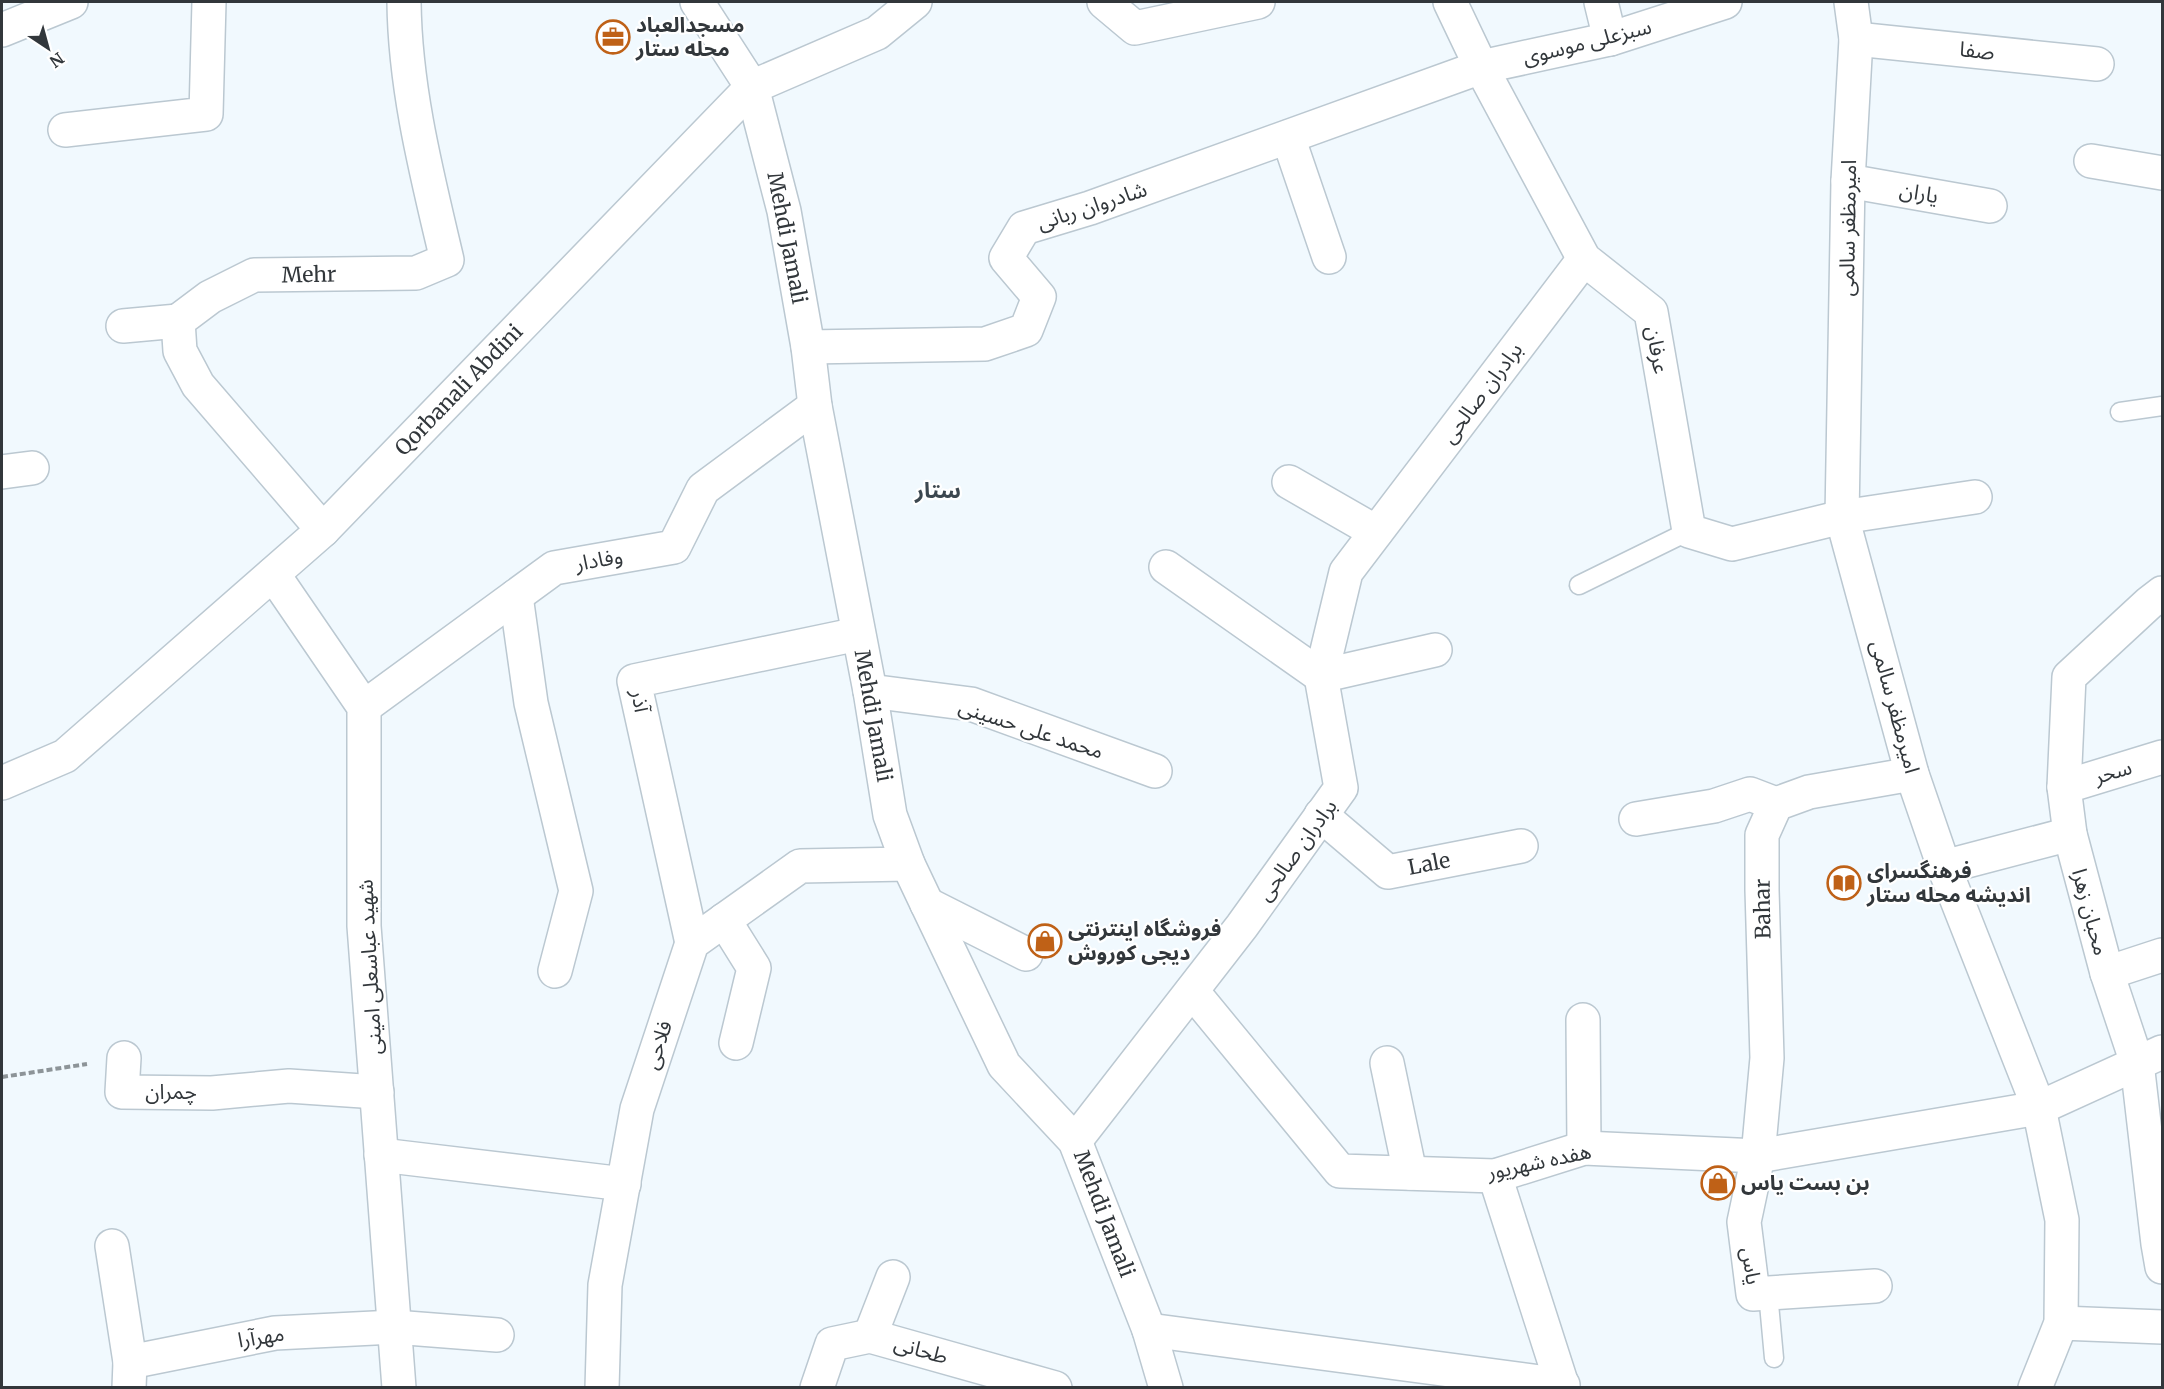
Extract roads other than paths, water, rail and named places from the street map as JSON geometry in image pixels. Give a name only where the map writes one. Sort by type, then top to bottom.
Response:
[{"type":"street","points":[[2,30],[71,2]]},
{"type":"street","points":[[66,130],[206,114],[208,2]]},
{"type":"street","name":"Mehr","points":[[178,321],[210,297],[254,276],[416,273],[447,260],[418,140],[410,83],[405,2]]},
{"type":"street","name":"Mehdi Jamali","points":[[697,2],[752,87],[784,211],[816,406],[870,691],[890,815],[908,864],[1004,1065],[1075,1141],[1149,1330],[1166,1388]]},
{"type":"street","name":"Qorbanali Abdini","points":[[2,783],[65,756],[323,530],[752,87],[877,33],[915,2]]},
{"type":"street","points":[[1104,2],[1135,28],[1258,2]]},
{"type":"street","name":"عرفان","points":[[1450,2],[1481,67],[1584,259],[1651,312],[1689,531]]},
{"type":"street","points":[[1600,2],[1610,39]]},
{"type":"street","name":"سبزعلی موسوی","points":[[1481,67],[1610,39],[1725,2]]},
{"type":"street","name":"امیرمظفر سالمی","points":[[1851,2],[1857,39],[1848,181],[1842,517],[1912,774],[1944,867],[2039,1108],[2061,1220],[2061,1323],[2035,1388]]},
{"type":"street","name":"صفا","points":[[1857,39],[2097,64]]},
{"type":"street","name":"شادروان ربانی","points":[[808,347],[985,344],[1026,330],[1038,297],[1006,258],[1024,228],[1090,208],[1481,67]]},
{"type":"street","points":[[1288,137],[1329,257]]},
{"type":"street","points":[[2091,161],[2163,173]]},
{"type":"street","name":"یاران","points":[[1848,181],[1990,206]]},
{"type":"street","name":"برادران صالحی","points":[[1075,1141],[1242,926],[1341,788],[1321,676],[1346,572],[1584,259]]},
{"type":"street","points":[[123,326],[178,321],[180,351],[198,385],[323,530]]},
{"type":"street","name":"وفادار","points":[[364,706],[554,568],[674,547],[703,489],[816,406]]},
{"type":"street","points":[[1289,482],[1376,532]]},
{"type":"street","points":[[1689,531],[1732,544],[1842,517],[1975,497]]},
{"type":"street","points":[[1166,567],[1321,676],[1435,650]]},
{"type":"street","points":[[273,574],[364,706]]},
{"type":"street","name":"محبان زهرا","points":[[2161,1251],[2150,1057],[2107,973],[2070,834],[2064,787],[2069,677],[2149,603],[2163,593]]},
{"type":"street","points":[[516,596],[531,703],[576,891],[555,971]]},
{"type":"street","name":"آذر","points":[[692,943],[634,681],[858,634]]},
{"type":"street","name":"محمد علی حسینی","points":[[870,691],[971,704],[1155,771]]},
{"type":"street","name":"شهید عباسعلی امینی","points":[[364,706],[364,926],[399,1388]]},
{"type":"street","name":"سحر","points":[[2064,787],[2163,758]]},
{"type":"street","points":[[1636,819],[1714,806],[1750,794],[1776,804],[1809,792],[1912,774]]},
{"type":"street","name":"Bahar","points":[[1758,1156],[1767,1058],[1762,835],[1776,804]]},
{"type":"street","name":"Lale","points":[[1321,816],[1388,872],[1521,846]]},
{"type":"street","points":[[1944,867],[2070,834]]},
{"type":"street","points":[[692,943],[800,866],[908,864]]},
{"type":"street","points":[[927,904],[1026,954]]},
{"type":"street","points":[[724,920],[753,968],[736,1043]]},
{"type":"street","name":"فلاحی","points":[[602,1388],[605,1285],[637,1109],[692,943]]},
{"type":"street","points":[[2107,973],[2163,955]]},
{"type":"street","name":"هفده شهریور","points":[[1192,991],[1340,1171],[1494,1176],[1584,1148],[1758,1156],[2039,1108],[2150,1057]]},
{"type":"street","points":[[1583,1020],[1584,1148]]},
{"type":"street","name":"چمران","points":[[124,1058],[122,1092],[212,1093],[289,1086],[377,1092]]},
{"type":"street","points":[[1387,1063],[1410,1173]]},
{"type":"street","points":[[381,1155],[624,1185]]},
{"type":"street","name":"یاس","points":[[1758,1156],[1744,1222],[1753,1294],[1875,1286]]},
{"type":"street","points":[[1149,1330],[1563,1386],[1494,1176]]},
{"type":"street","name":"مهرآرا","points":[[112,1246],[130,1375],[275,1333],[394,1327],[496,1335]]},
{"type":"street","points":[[870,1336],[893,1277]]},
{"type":"street","points":[[2061,1323],[2163,1328]]},
{"type":"street","name":"طحانی","points":[[817,1388],[832,1344],[870,1336],[1055,1388]]},
{"type":"lane","points":[[2120,412],[2163,406]]},
{"type":"lane","points":[[1580,585],[1689,531]]},
{"type":"lane","points":[[1768,1293],[1774,1358]]},
{"type":"place","name":"مسجدالعباد محله ستار","points":[[613,37]]},
{"type":"place","name":"فرهنگسرای اندیشه محله ستار","points":[[1844,883]]},
{"type":"place","name":"فروشگاه اینترنتی دیجی کوروش","points":[[1045,941]]},
{"type":"place","name":"بن بست یاس","points":[[1718,1183]]},
{"type":"district","name":"ستار","points":[[938,490]]}]
